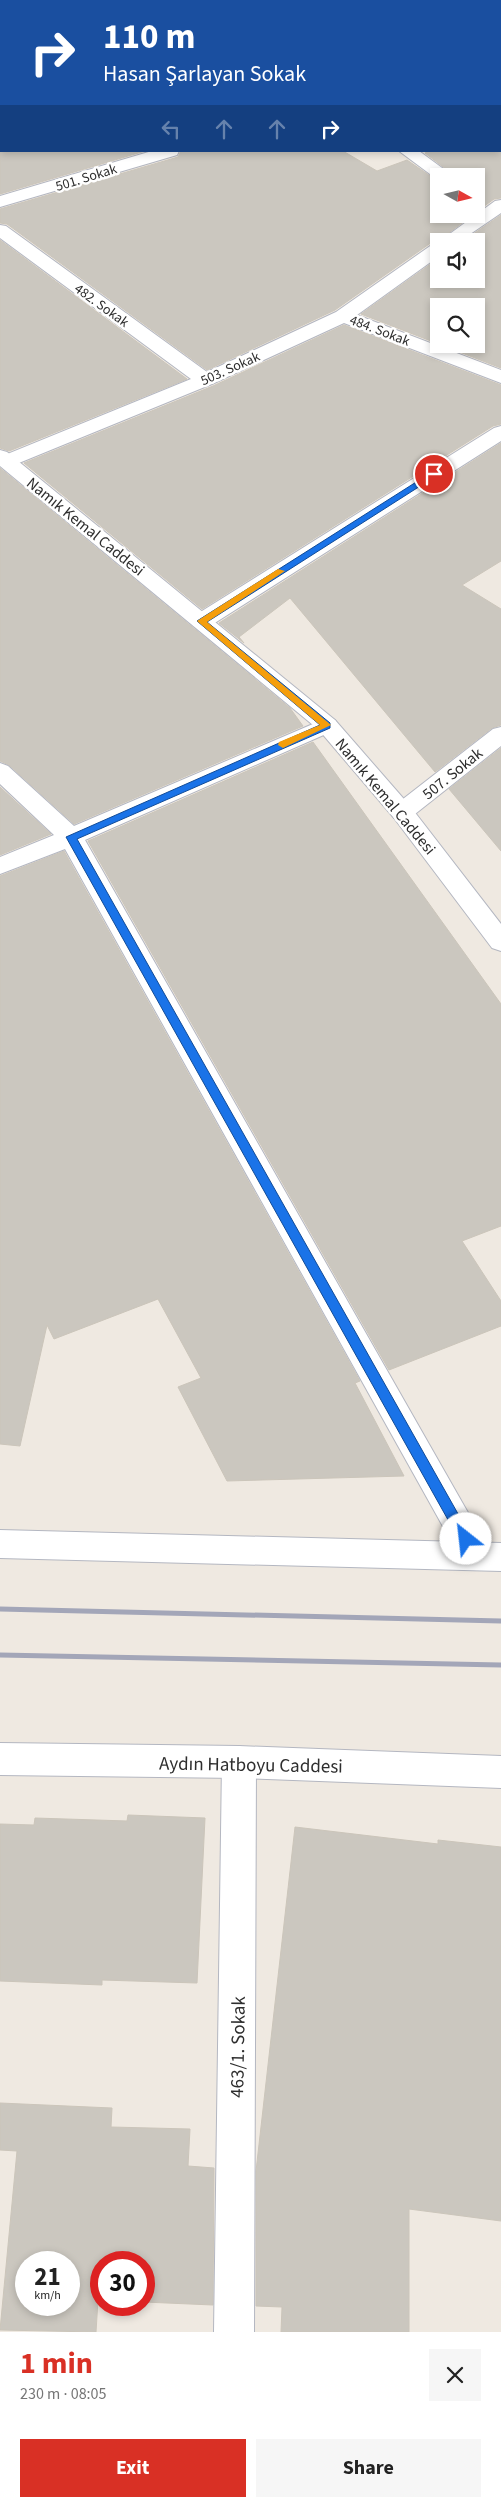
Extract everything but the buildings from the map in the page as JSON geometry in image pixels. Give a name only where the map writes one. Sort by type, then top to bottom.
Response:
[{"type":"street","name":"501. Sokak","points":[[0,202],[168,152]]},
{"type":"street","points":[[408,152],[432,168]]},
{"type":"street","points":[[485,202],[498,209]]},
{"type":"street","points":[[461,233],[498,209]]},
{"type":"street","name":"482. Sokak","points":[[0,230],[205,380]]},
{"type":"street","name":"503. Sokak","points":[[3,459],[205,380],[343,316],[430,254]]},
{"type":"street","name":"484. Sokak","points":[[343,316],[501,377]]},
{"type":"street","points":[[202,621],[501,432]]},
{"type":"street","name":"Namık Kemal Caddesi","points":[[3,459],[327,725],[402,812],[501,942]]},
{"type":"street","points":[[0,866],[327,725]]},
{"type":"street","name":"507. Sokak","points":[[402,812],[501,734]]},
{"type":"street","points":[[0,771],[71,837],[488,1556]]},
{"type":"street","points":[[0,1544],[488,1556]]},
{"type":"street","name":"Aydın Hatboyu Caddesi","points":[[0,1759],[239,1762],[501,1772]]},
{"type":"street","name":"463/1. Sokak","points":[[234,2332],[239,1762]]},
{"type":"railway","points":[[0,1609],[501,1621]]},
{"type":"railway","points":[[0,1655],[501,1665]]},
{"type":"slow traffic","points":[[281,571],[202,621],[327,725],[283,745]]},
{"type":"route","points":[[434,474],[202,621],[327,725],[71,837],[466,1539]]}]
